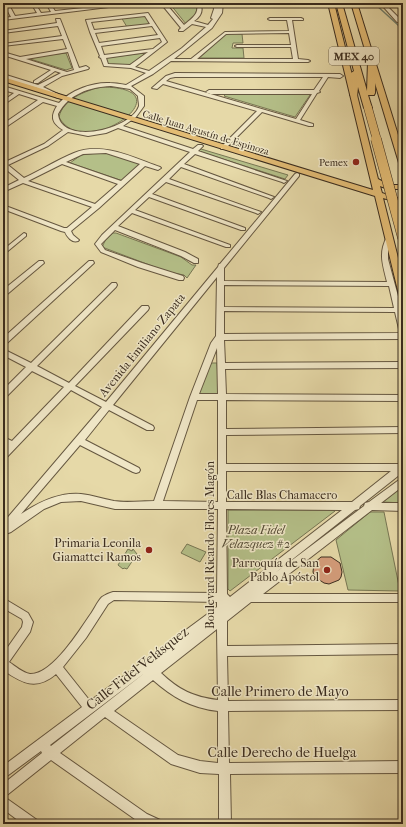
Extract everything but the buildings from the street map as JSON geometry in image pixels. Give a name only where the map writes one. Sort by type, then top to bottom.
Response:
[{"type":"highway","name":"MEX 40","points":[[339,3],[355,60],[403,212]]},
{"type":"highway","name":"MEX 40","points":[[345,3],[371,93],[371,108],[403,238]]},
{"type":"highway","points":[[354,95],[355,60]]},
{"type":"highway","points":[[371,93],[372,62]]},
{"type":"main road","points":[[331,3],[403,295]]},
{"type":"main road","points":[[354,3],[403,163]]},
{"type":"main road","name":"Calle Juan Agustín de Espinoza","points":[[3,79],[63,101]]},
{"type":"main road","name":"Calle Juan Agustín de Espinoza","points":[[3,84],[225,148],[356,188],[379,197]]},
{"type":"main road","name":"Calle Juan Agustín de Espinoza","points":[[129,121],[200,146],[297,175],[403,203]]},
{"type":"main road","points":[[289,168],[297,175],[310,174]]},
{"type":"main road","points":[[374,177],[388,187],[403,187]]},
{"type":"main road","points":[[356,188],[369,184],[374,177]]},
{"type":"main road","points":[[386,228],[394,219],[403,216]]},
{"type":"street","points":[[13,3],[5,7],[14,18]]},
{"type":"street","points":[[33,3],[40,15]]},
{"type":"street","points":[[48,3],[54,13]]},
{"type":"street","points":[[75,3],[79,10]]},
{"type":"street","points":[[88,3],[91,8]]},
{"type":"street","points":[[3,19],[127,3]]},
{"type":"street","points":[[165,6],[182,29],[192,22],[200,11],[198,3]]},
{"type":"street","points":[[192,60],[199,43],[216,12],[215,3]]},
{"type":"street","points":[[209,26],[221,12],[221,3]]},
{"type":"street","points":[[382,3],[391,3]]},
{"type":"street","points":[[382,3],[399,21],[403,22]]},
{"type":"street","points":[[133,66],[165,42],[145,14],[88,21],[101,57],[106,66],[133,66],[149,72]]},
{"type":"street","points":[[120,16],[126,28]]},
{"type":"street","points":[[270,19],[301,19]]},
{"type":"street","points":[[286,19],[288,32],[294,46],[296,61]]},
{"type":"street","points":[[3,32],[59,22],[77,70]]},
{"type":"street","points":[[192,22],[209,26]]},
{"type":"street","points":[[92,32],[153,24]]},
{"type":"street","points":[[128,86],[199,43],[227,33],[288,32]]},
{"type":"street","points":[[97,45],[161,36]]},
{"type":"street","points":[[3,45],[65,37]]},
{"type":"street","points":[[237,46],[294,46]]},
{"type":"street","points":[[18,58],[70,50]]},
{"type":"street","points":[[101,57],[153,50]]},
{"type":"street","points":[[3,53],[66,73]]},
{"type":"street","points":[[173,60],[308,61]]},
{"type":"street","points":[[39,87],[66,73],[86,68]]},
{"type":"street","points":[[32,85],[55,69]]},
{"type":"street","points":[[155,88],[168,77],[175,75],[340,76]]},
{"type":"street","points":[[3,76],[39,87],[63,101]]},
{"type":"street","points":[[297,120],[317,92],[326,76]]},
{"type":"street","points":[[163,82],[311,124]]},
{"type":"street","points":[[111,84],[128,86],[138,91],[143,100],[141,109],[129,121],[119,127],[104,132],[88,134],[67,130],[61,127],[55,119],[55,114],[63,101],[80,91],[94,86],[111,84]]},
{"type":"street","points":[[3,88],[42,100],[63,101]]},
{"type":"street","points":[[3,103],[19,92]]},
{"type":"street","points":[[199,92],[317,92]]},
{"type":"street","points":[[3,127],[42,100]]},
{"type":"street","points":[[225,148],[263,111]]},
{"type":"street","points":[[119,127],[284,180]]},
{"type":"street","points":[[67,130],[46,145],[4,165],[24,181],[97,207]]},
{"type":"street","points":[[181,278],[140,265],[103,251],[99,247],[100,241],[114,227],[200,146]]},
{"type":"street","points":[[3,190],[24,181],[76,154],[106,151],[158,168]]},
{"type":"street","points":[[62,162],[123,184]]},
{"type":"street","points":[[3,207],[68,230],[97,207],[145,164]]},
{"type":"street","points":[[180,165],[271,197]]},
{"type":"street","name":"Avenida Emiliano Zapata","points":[[3,529],[79,441],[297,175]]},
{"type":"street","points":[[164,179],[258,212]]},
{"type":"street","points":[[148,195],[243,228]]},
{"type":"street","points":[[131,211],[228,246]]},
{"type":"street","points":[[114,227],[183,254],[196,261]]},
{"type":"street","points":[[68,230],[70,236],[76,240]]},
{"type":"street","points":[[3,253],[24,235]]},
{"type":"street","points":[[389,238],[385,254],[403,329]]},
{"type":"street","points":[[3,294],[41,263]]},
{"type":"street","points":[[3,342],[91,263]]},
{"type":"street","name":"Boulevard Ricardo Flores Magón","points":[[222,266],[222,309],[220,337],[222,397],[222,651],[225,824]]},
{"type":"street","points":[[221,283],[392,284]]},
{"type":"street","points":[[3,395],[114,286]]},
{"type":"street","points":[[3,456],[145,308]]},
{"type":"street","points":[[222,309],[398,310]]},
{"type":"street","points":[[156,506],[194,397],[215,343],[220,337],[403,336]]},
{"type":"street","points":[[3,352],[150,428]]},
{"type":"street","points":[[221,366],[403,365]]},
{"type":"street","points":[[194,397],[403,398]]},
{"type":"street","points":[[222,432],[403,430]]},
{"type":"street","points":[[3,440],[13,445]]},
{"type":"street","points":[[79,441],[136,470]]},
{"type":"street","points":[[222,468],[403,468]]},
{"type":"street","name":"Calle Fidel Velásquez","points":[[3,790],[154,674],[222,614],[235,598],[403,468]]},
{"type":"street","name":"Calle Fidel Velásquez","points":[[3,773],[145,666],[222,614],[249,598],[403,481]]},
{"type":"street","name":"Calle Blas Chamacero","points":[[3,532],[38,508],[57,500],[79,496],[115,505],[223,507],[403,507]]},
{"type":"street","points":[[3,603],[25,616],[28,622],[26,629],[3,663],[29,679],[35,680],[57,667],[105,601],[111,597],[119,595],[222,598],[403,598]]},
{"type":"street","points":[[222,651],[403,649]]},
{"type":"street","name":"Calle Primero de Mayo","points":[[145,666],[176,694],[205,705],[403,705]]},
{"type":"street","points":[[57,667],[89,708]]},
{"type":"street","name":"Calle Derecho de Huelga","points":[[104,711],[175,760],[200,767],[224,769],[403,767]]},
{"type":"street","points":[[41,744],[50,753],[143,818],[156,824]]},
{"type":"street","points":[[3,802],[32,824]]},
{"type":"green space","points":[[196,3],[197,10],[186,24],[170,4]]},
{"type":"green space","points":[[145,14],[151,24],[127,27],[121,17]]},
{"type":"green space","points":[[227,33],[242,34],[243,43],[233,43],[232,48],[243,48],[244,58],[199,58]]},
{"type":"green space","points":[[66,53],[72,68],[66,70],[30,59],[32,57]]},
{"type":"green space","points":[[144,53],[144,55],[128,66],[108,65],[105,58]]},
{"type":"green space","points":[[101,87],[126,90],[136,98],[134,109],[123,120],[107,128],[88,132],[71,129],[59,117],[65,105],[70,101],[88,91]]},
{"type":"green space","points":[[226,94],[310,95],[295,117],[224,96]]},
{"type":"green space","points":[[201,149],[288,175],[285,179],[198,151]]},
{"type":"green space","points":[[105,152],[142,164],[123,181],[70,163],[81,155]]},
{"type":"green space","points":[[113,233],[181,257],[192,265],[196,265],[187,278],[184,275],[168,272],[102,247],[106,239]]},
{"type":"green space","points":[[208,363],[217,363],[219,394],[198,394]]},
{"type":"green space","points":[[403,486],[403,503],[383,502]]},
{"type":"green space","name":"Plaza Fidel Velazquez #2","points":[[228,510],[335,511],[230,591],[228,589]]},
{"type":"green space","points":[[370,512],[384,512],[400,591],[348,590],[336,540]]},
{"type":"green space","points":[[187,544],[206,552],[200,562],[181,553]]},
{"type":"green space","points":[[128,549],[132,551],[133,549],[137,554],[127,569],[123,569],[118,565]]},
{"type":"waterway","points":[[374,3],[398,25],[403,34]]},
{"type":"place","name":"Pemex","points":[[356,162]]},
{"type":"place","name":"Primaria Leonila Giamattei Ramos","points":[[149,550]]},
{"type":"place","name":"Parroquía de San Pablo Apóstol","points":[[327,570]]}]
